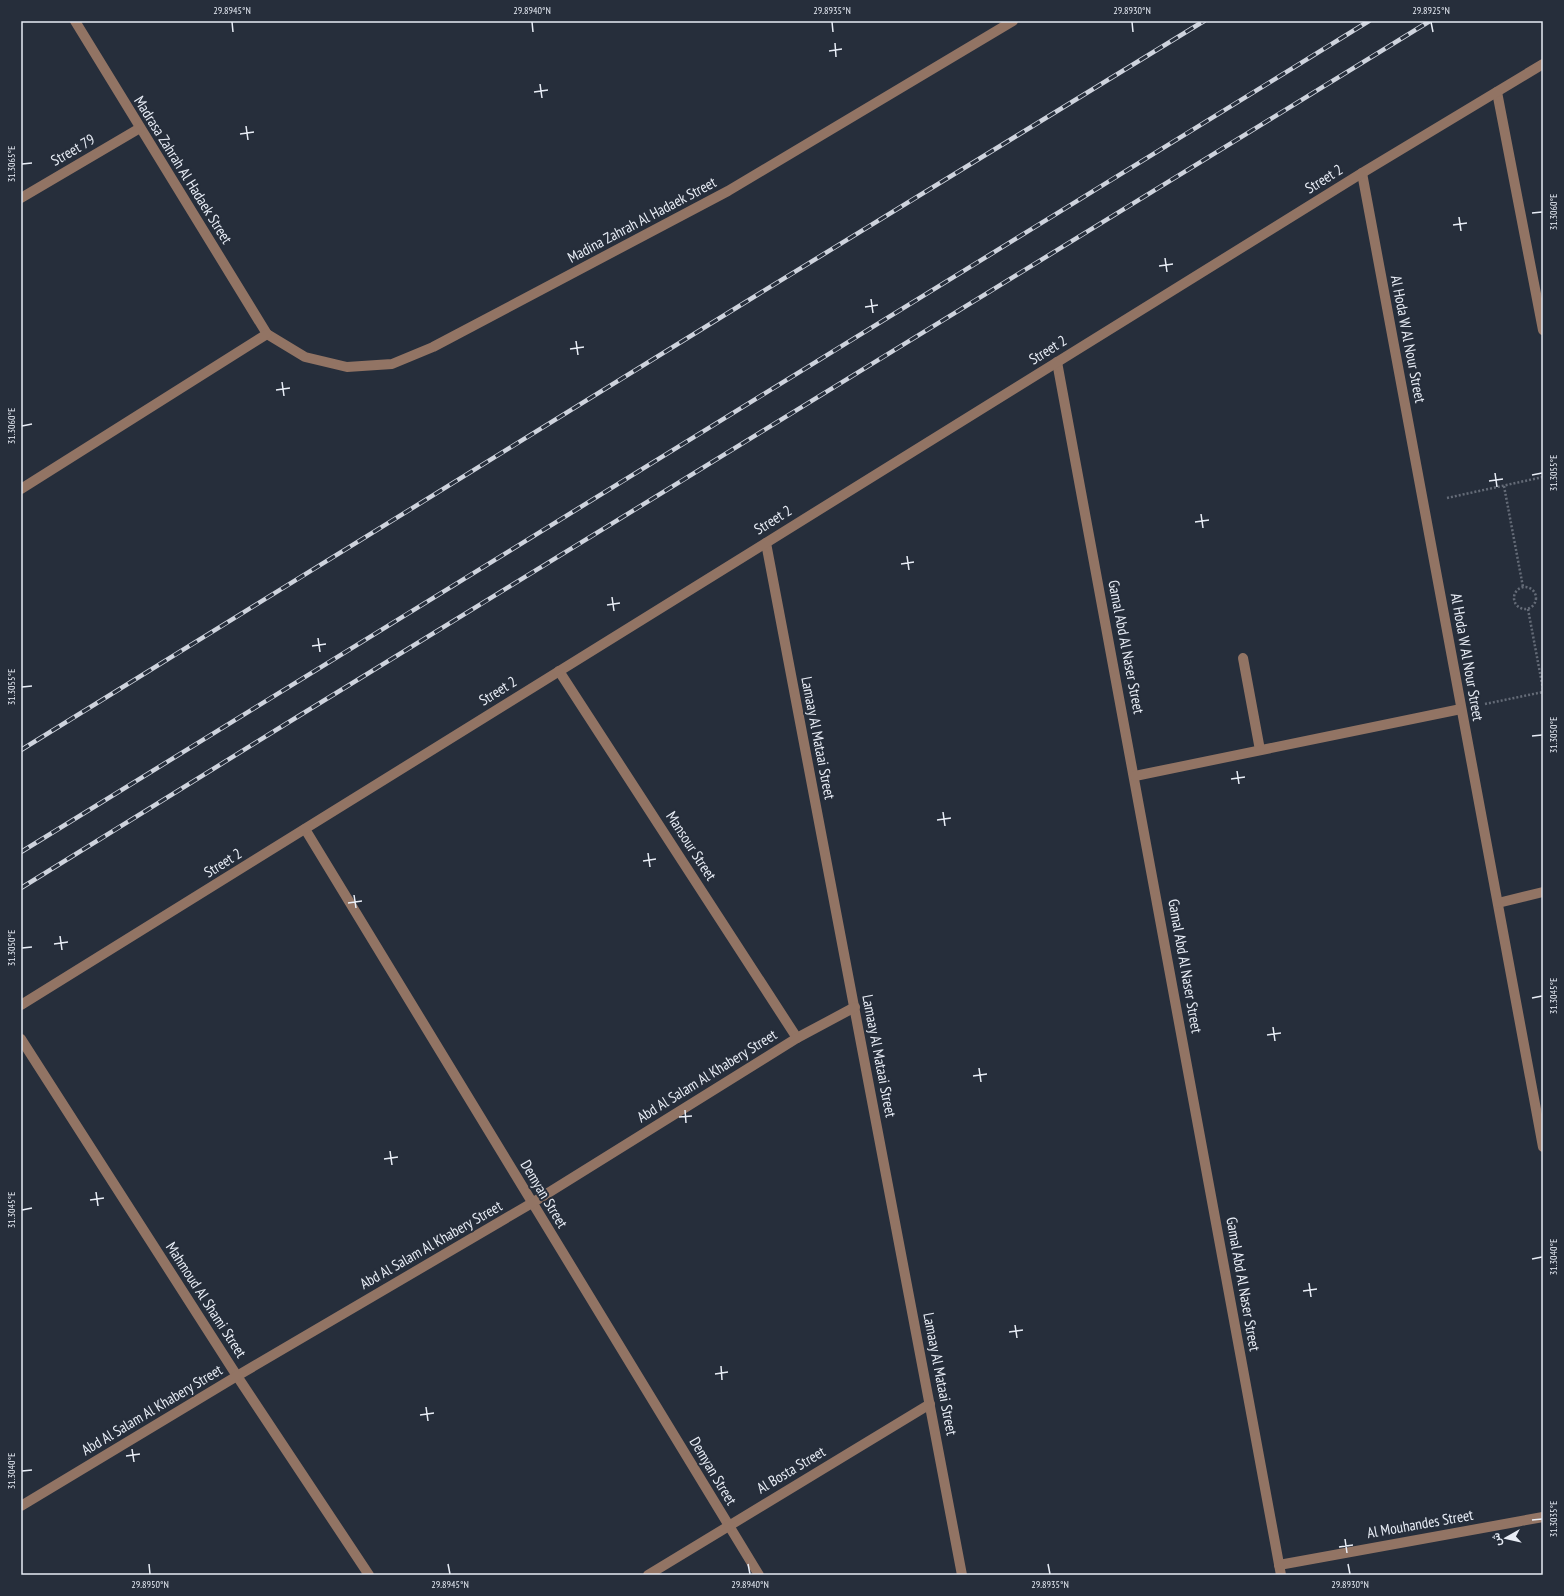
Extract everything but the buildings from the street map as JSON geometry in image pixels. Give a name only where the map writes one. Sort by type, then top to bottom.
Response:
[{"type":"street","name":"Madrasa Zahrah Al Hadaek Street","points":[[75,21],[267,334]]},
{"type":"street","name":"Madina Zahrah Al Hadaek Street","points":[[267,334],[305,357],[348,367],[392,364],[433,347],[728,191],[1014,21]]},
{"type":"street","name":"Street 2","points":[[21,1005],[1362,173],[1543,64]]},
{"type":"street","points":[[1497,92],[1543,330]]},
{"type":"street","name":"Street 79","points":[[21,198],[140,128]]},
{"type":"street","name":"Al Hoda W Al Nour Street","points":[[1362,173],[1543,1147]]},
{"type":"street","points":[[21,489],[267,334]]},
{"type":"street","name":"Gamal Abd Al Naser Street","points":[[1058,362],[1281,1575]]},
{"type":"street","name":"Lamaay Al Mataai Street","points":[[766,543],[962,1575]]},
{"type":"street","points":[[1243,658],[1260,750]]},
{"type":"street","name":"Mansour Street","points":[[559,671],[797,1038]]},
{"type":"street","points":[[1135,776],[1461,709]]},
{"type":"street","name":"Demyan Street","points":[[305,829],[759,1575]]},
{"type":"street","points":[[1498,903],[1543,892]]},
{"type":"street","name":"Abd Al Salam Al Khabery Street","points":[[21,1506],[237,1376],[532,1203],[797,1038],[855,1007]]},
{"type":"street","name":"Mahmoud Al Shami Street","points":[[21,1039],[237,1376],[369,1575]]},
{"type":"street","name":"Al Bosta Street","points":[[648,1575],[930,1404]]},
{"type":"street","name":"Al Mouhandes Street","points":[[1279,1565],[1543,1517]]},
{"type":"path","points":[[1424,503],[1543,477]]},
{"type":"path","points":[[1504,486],[1523,587]]},
{"type":"path","points":[[1523,587],[1533,590],[1536,599],[1535,604],[1528,609],[1522,610],[1518,608],[1514,598],[1518,589],[1523,587]]},
{"type":"path","points":[[1461,709],[1543,690],[1528,609]]},
{"type":"railway","points":[[21,750],[757,295],[1204,21]]},
{"type":"railway","points":[[21,852],[1369,21]]},
{"type":"railway","points":[[21,888],[1430,21]]}]
